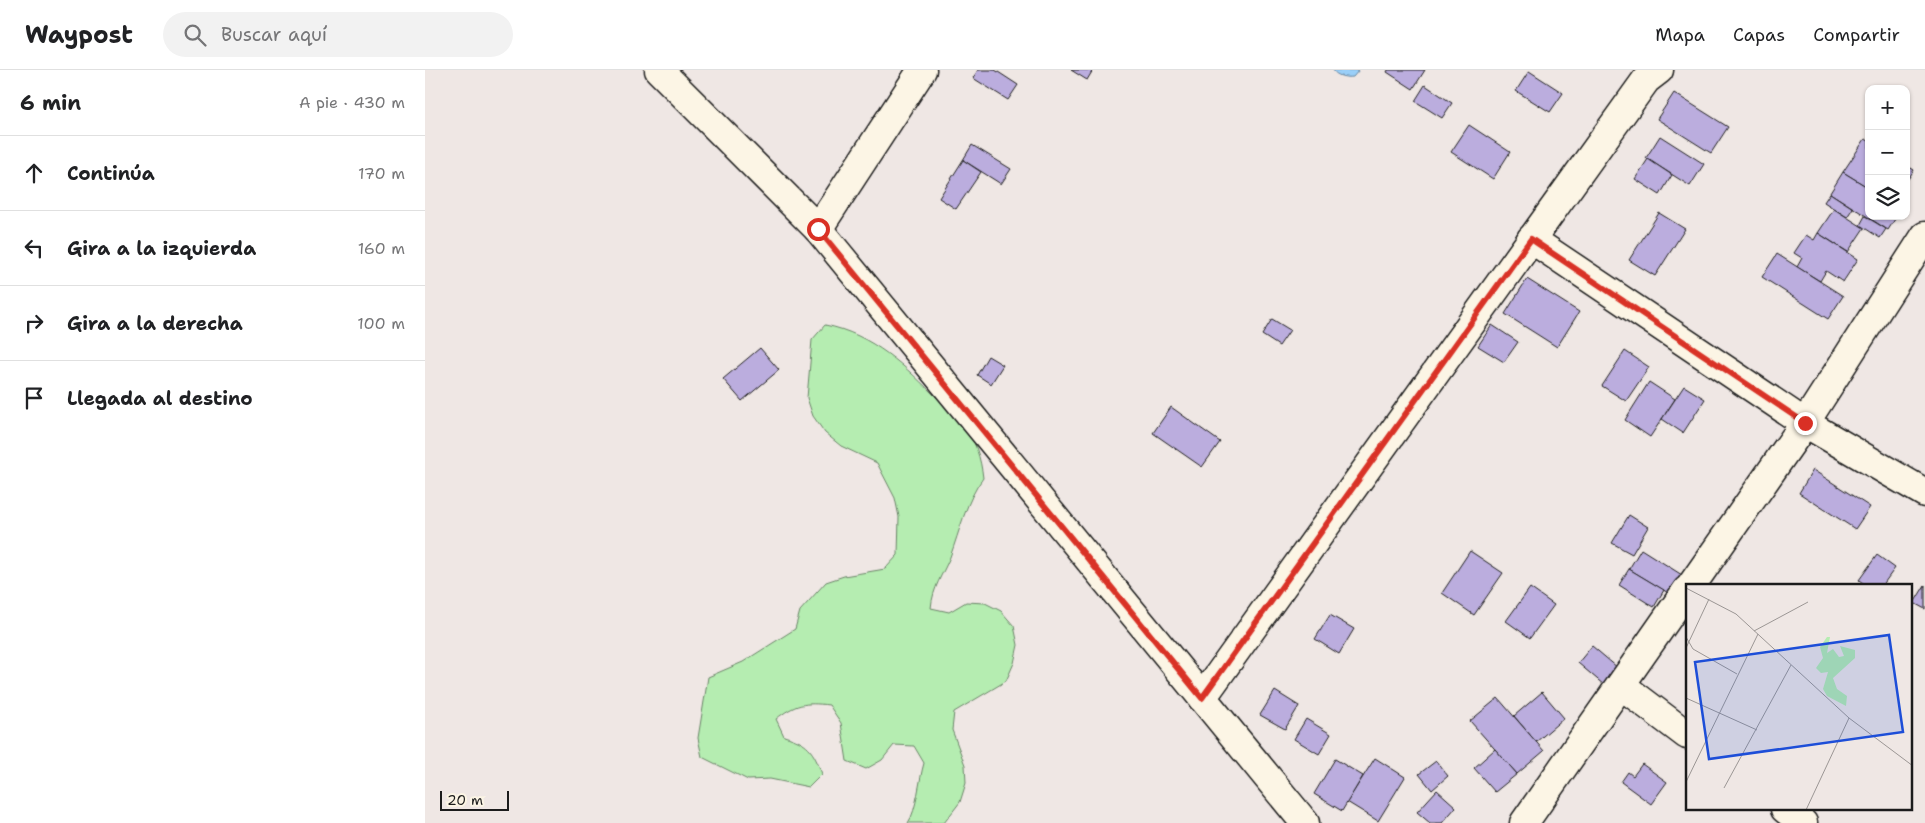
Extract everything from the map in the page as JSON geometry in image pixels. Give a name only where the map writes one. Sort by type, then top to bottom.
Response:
[{"type":"street","points":[[659,70],[818,229],[1305,823]]},
{"type":"street","points":[[818,229],[922,70]]},
{"type":"street","points":[[1202,698],[1646,80],[1659,70]]},
{"type":"street","points":[[1692,584],[1805,423],[1925,236]]},
{"type":"street","points":[[1531,239],[1805,423],[1925,493]]},
{"type":"street","points":[[1524,823],[1686,591]]},
{"type":"street","points":[[1621,685],[1686,734]]},
{"type":"street","points":[[1786,810],[1803,823]]},
{"type":"green space","points":[[825,325],[842,329],[858,336],[901,364],[964,424],[977,450],[981,464],[983,478],[968,506],[950,557],[936,588],[931,608],[949,612],[966,602],[985,603],[1001,611],[1014,626],[1018,645],[1014,663],[1006,681],[954,712],[952,730],[965,765],[966,783],[960,802],[944,823],[908,823],[916,803],[924,763],[914,746],[894,745],[882,760],[866,769],[847,761],[841,723],[829,705],[801,705],[789,710],[776,719],[784,736],[804,745],[816,759],[822,774],[809,787],[770,779],[748,780],[702,757],[698,738],[708,677],[743,662],[795,629],[800,611],[826,582],[844,576],[885,569],[898,555],[899,517],[895,498],[877,463],[841,446],[825,433],[813,416],[807,398],[812,340]]},
{"type":"water","points":[[1333,70],[1359,70],[1353,77],[1344,77]]},
{"type":"building","points":[[978,70],[995,70],[1018,85],[1008,100],[973,78]]},
{"type":"building","points":[[1071,70],[1093,70],[1087,80]]},
{"type":"building","points":[[1388,70],[1425,70],[1413,89],[1387,72]]},
{"type":"building","points":[[1529,71],[1563,93],[1550,112],[1516,91]]},
{"type":"building","points":[[1425,85],[1452,103],[1442,118],[1415,101]]},
{"type":"building","points":[[1674,93],[1728,127],[1711,153],[1657,119]]},
{"type":"building","points":[[1469,125],[1510,152],[1493,179],[1451,152]]},
{"type":"building","points":[[1660,136],[1704,164],[1690,186],[1646,158]]},
{"type":"building","points":[[1865,139],[1865,186],[1843,172]]},
{"type":"building","points":[[972,145],[1011,169],[1001,184],[963,160]]},
{"type":"building","points":[[1648,159],[1672,175],[1660,195],[1635,179]]},
{"type":"building","points":[[963,160],[981,172],[956,209],[939,198]]},
{"type":"building","points":[[1910,168],[1914,170],[1910,176]]},
{"type":"building","points":[[1843,172],[1865,186],[1865,215],[1830,193]]},
{"type":"building","points":[[1830,193],[1853,208],[1847,217],[1824,202]]},
{"type":"building","points":[[1834,209],[1864,228],[1848,252],[1818,233]]},
{"type":"building","points":[[1659,213],[1685,229],[1655,276],[1629,260]]},
{"type":"building","points":[[1865,216],[1865,220],[1871,220],[1886,229],[1880,238],[1860,225]]},
{"type":"building","points":[[1872,220],[1894,220],[1888,230]]},
{"type":"building","points":[[1818,233],[1858,259],[1843,282],[1826,271],[1820,281],[1797,267],[1802,258],[1794,253],[1806,235],[1814,240]]},
{"type":"building","points":[[1777,254],[1843,296],[1828,319],[1762,277]]},
{"type":"building","points":[[1527,279],[1579,312],[1557,347],[1505,314]]},
{"type":"building","points":[[1272,319],[1290,330],[1279,346],[1262,335]]},
{"type":"building","points":[[1492,325],[1518,342],[1504,362],[1478,346]]},
{"type":"building","points":[[760,348],[779,370],[742,401],[723,379]]},
{"type":"building","points":[[1625,351],[1649,367],[1626,401],[1602,386]]},
{"type":"building","points":[[988,356],[1003,365],[991,384],[977,375]]},
{"type":"building","points":[[1649,382],[1675,399],[1650,437],[1625,420]]},
{"type":"building","points":[[1684,386],[1705,399],[1683,433],[1662,419]]},
{"type":"building","points":[[1171,407],[1220,442],[1202,467],[1153,433]]},
{"type":"building","points":[[1813,470],[1870,507],[1855,529],[1799,493]]},
{"type":"building","points":[[1629,515],[1648,527],[1632,554],[1612,543]]},
{"type":"building","points":[[1641,549],[1682,575],[1670,594],[1629,569]]},
{"type":"building","points":[[1470,551],[1503,573],[1474,615],[1442,593]]},
{"type":"building","points":[[1877,555],[1895,568],[1883,584],[1864,584],[1859,580]]},
{"type":"building","points":[[1629,569],[1664,590],[1654,607],[1619,585]]},
{"type":"building","points":[[1925,585],[1925,609],[1914,603]]},
{"type":"building","points":[[1530,588],[1554,605],[1530,638],[1506,621]]},
{"type":"building","points":[[1330,615],[1354,629],[1339,654],[1315,639]]},
{"type":"building","points":[[1592,646],[1618,668],[1604,685],[1578,663]]},
{"type":"building","points":[[1275,691],[1299,706],[1285,729],[1260,715]]},
{"type":"building","points":[[1542,692],[1564,718],[1536,742],[1514,716]]},
{"type":"building","points":[[1498,698],[1544,751],[1517,774],[1470,721]]},
{"type":"building","points":[[1306,719],[1331,734],[1319,754],[1294,739]]},
{"type":"building","points":[[1495,749],[1517,774],[1495,792],[1474,768]]},
{"type":"building","points":[[1375,758],[1405,777],[1378,821],[1347,802]]},
{"type":"building","points":[[1335,759],[1363,776],[1342,811],[1314,794]]},
{"type":"building","points":[[1436,761],[1448,776],[1432,790],[1419,774]]},
{"type":"building","points":[[1642,764],[1667,782],[1651,804],[1621,782],[1628,772],[1633,776]]},
{"type":"building","points":[[1437,790],[1456,807],[1442,823],[1430,823],[1417,812]]},
{"type":"route","points":[[818,229],[1202,698],[1531,239],[1805,423]]}]
